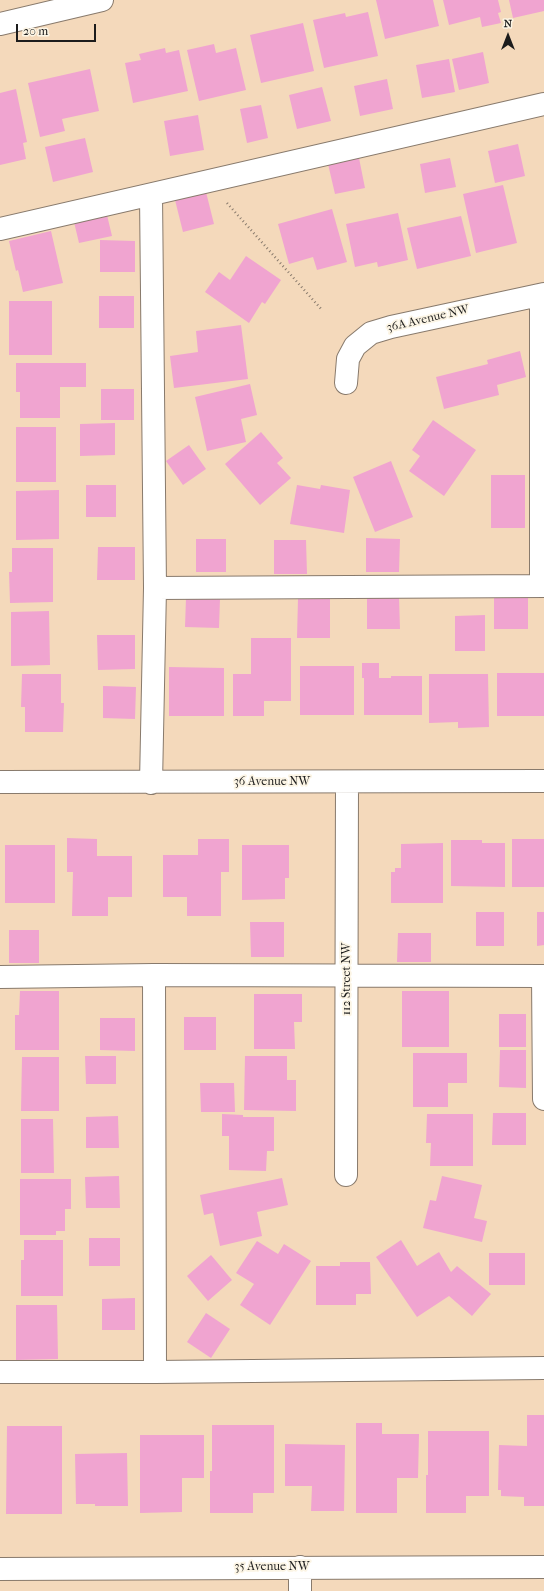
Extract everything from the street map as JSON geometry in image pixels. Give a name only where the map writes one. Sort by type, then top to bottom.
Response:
[{"type":"street","points":[[0,24],[102,0]]},
{"type":"street","points":[[0,228],[151,195],[544,104]]},
{"type":"street","points":[[151,195],[155,588],[151,783]]},
{"type":"street","points":[[155,588],[542,586],[542,295]]},
{"type":"street","name":"36A Avenue NW","points":[[346,383],[348,359],[355,346],[371,333],[391,327],[542,295]]},
{"type":"street","name":"36 Avenue NW","points":[[0,782],[151,783],[544,781]]},
{"type":"street","name":"112 Street NW","points":[[346,1175],[347,782]]},
{"type":"street","points":[[154,975],[155,1372]]},
{"type":"street","points":[[0,977],[154,975],[543,976],[544,1099]]},
{"type":"street","points":[[0,1372],[544,1368]]},
{"type":"street","points":[[300,1567],[300,1591]]},
{"type":"street","name":"35 Avenue NW","points":[[0,1568],[544,1567]]},
{"type":"path","points":[[208,182],[322,310]]},
{"type":"building","points":[[376,0],[433,0],[439,26],[385,39]]},
{"type":"building","points":[[443,0],[498,0],[501,12],[498,13],[501,23],[482,27],[480,17],[449,25]]},
{"type":"building","points":[[509,0],[544,0],[544,11],[513,18]]},
{"type":"building","points":[[368,12],[378,56],[324,68],[313,20],[345,13],[346,17]]},
{"type":"building","points":[[303,23],[314,71],[261,83],[250,35]]},
{"type":"building","points":[[214,44],[216,53],[236,48],[246,90],[199,101],[187,50]]},
{"type":"building","points":[[165,48],[166,53],[179,50],[188,91],[133,103],[125,63],[141,60],[139,54]]},
{"type":"building","points":[[483,52],[489,83],[459,90],[452,59]]},
{"type":"building","points":[[449,59],[455,92],[422,98],[416,65]]},
{"type":"building","points":[[90,69],[99,111],[62,119],[65,131],[40,137],[28,83]]},
{"type":"building","points":[[387,79],[393,109],[360,116],[354,86]]},
{"type":"building","points":[[322,87],[331,121],[297,129],[289,95]]},
{"type":"building","points":[[16,89],[27,142],[23,143],[26,159],[0,165],[0,93]]},
{"type":"building","points":[[261,105],[268,138],[247,143],[240,109]]},
{"type":"building","points":[[198,115],[204,150],[170,156],[164,121]]},
{"type":"building","points":[[85,138],[93,172],[53,182],[45,147]]},
{"type":"building","points":[[518,144],[525,176],[495,183],[488,151]]},
{"type":"building","points":[[359,158],[365,188],[335,194],[328,164]]},
{"type":"building","points":[[450,158],[456,187],[425,193],[420,164]]},
{"type":"building","points":[[503,185],[517,243],[476,253],[463,194]]},
{"type":"building","points":[[206,192],[214,224],[183,232],[175,200]]},
{"type":"building","points":[[332,209],[347,262],[317,270],[313,257],[289,264],[278,224]]},
{"type":"building","points":[[398,213],[408,260],[378,267],[377,262],[355,267],[346,224]]},
{"type":"building","points":[[107,215],[112,236],[79,243],[74,222]]},
{"type":"building","points":[[461,216],[471,256],[417,269],[407,228]]},
{"type":"building","points":[[51,231],[63,283],[23,292],[9,241]]},
{"type":"building","points":[[100,240],[135,241],[135,272],[100,272]]},
{"type":"building","points":[[246,256],[281,280],[265,304],[262,302],[249,323],[205,292],[219,272],[230,280]]},
{"type":"building","points":[[99,296],[134,296],[134,328],[99,328]]},
{"type":"building","points":[[9,301],[52,301],[52,355],[9,355]]},
{"type":"building","points":[[241,325],[248,379],[174,388],[170,356],[198,352],[196,331]]},
{"type":"building","points":[[520,351],[526,377],[497,385],[499,395],[444,409],[436,377],[488,364],[487,360]]},
{"type":"building","points":[[16,363],[86,363],[86,387],[60,387],[60,418],[20,418],[20,392],[16,392]]},
{"type":"building","points":[[250,384],[257,415],[241,419],[246,442],[207,451],[195,397]]},
{"type":"building","points":[[101,389],[134,389],[134,420],[101,420]]},
{"type":"building","points":[[433,420],[476,450],[444,496],[409,471],[420,456],[412,450]]},
{"type":"building","points":[[115,423],[115,455],[80,456],[80,424]]},
{"type":"building","points":[[16,427],[56,427],[56,482],[16,482]]},
{"type":"building","points":[[261,432],[283,458],[277,463],[291,478],[260,505],[225,464]]},
{"type":"building","points":[[189,445],[206,469],[183,485],[166,461]]},
{"type":"building","points":[[391,461],[413,517],[375,532],[353,477]]},
{"type":"building","points":[[491,475],[525,475],[525,528],[491,528]]},
{"type":"building","points":[[86,485],[116,485],[116,517],[86,517]]},
{"type":"building","points":[[297,485],[320,489],[321,485],[350,490],[344,533],[290,524]]},
{"type":"building","points":[[59,490],[59,539],[16,540],[16,491]]},
{"type":"building","points":[[366,538],[400,539],[399,572],[366,572]]},
{"type":"building","points":[[196,539],[226,539],[226,572],[196,572]]},
{"type":"building","points":[[274,540],[306,540],[307,574],[274,574]]},
{"type":"building","points":[[98,547],[135,547],[135,580],[97,580]]},
{"type":"building","points":[[12,548],[53,548],[53,602],[10,603],[9,572],[12,572]]},
{"type":"building","points":[[367,596],[399,596],[400,629],[367,629]]},
{"type":"building","points":[[494,597],[528,597],[528,629],[494,629]]},
{"type":"building","points":[[186,598],[220,599],[219,628],[185,627]]},
{"type":"building","points":[[298,598],[330,598],[330,638],[297,638]]},
{"type":"building","points":[[49,611],[50,665],[11,666],[11,612]]},
{"type":"building","points":[[485,615],[485,651],[455,651],[455,616]]},
{"type":"building","points":[[97,635],[135,635],[135,669],[98,670]]},
{"type":"building","points":[[251,638],[291,638],[291,701],[264,701],[264,716],[233,716],[233,674],[251,674]]},
{"type":"building","points":[[362,663],[379,663],[379,678],[391,678],[391,676],[422,676],[422,715],[364,715],[364,678],[362,678]]},
{"type":"building","points":[[300,666],[354,666],[354,715],[300,715]]},
{"type":"building","points":[[169,667],[224,668],[224,716],[169,716]]},
{"type":"building","points":[[497,673],[544,673],[544,716],[497,716]]},
{"type":"building","points":[[22,674],[61,674],[61,703],[64,703],[63,732],[25,732],[25,707],[21,707]]},
{"type":"building","points":[[429,674],[488,674],[489,727],[458,728],[458,722],[429,723]]},
{"type":"building","points":[[103,686],[136,687],[135,719],[103,718]]},
{"type":"building","points":[[67,838],[97,839],[97,856],[132,856],[132,897],[108,897],[108,916],[72,916],[73,872],[67,872]]},
{"type":"building","points":[[198,839],[229,839],[229,872],[221,872],[221,916],[187,916],[187,897],[163,897],[163,855],[198,855]]},
{"type":"building","points":[[512,839],[544,839],[544,887],[512,887]]},
{"type":"building","points":[[451,840],[482,840],[482,843],[505,843],[505,887],[451,886]]},
{"type":"building","points":[[443,843],[443,903],[391,903],[391,872],[395,872],[395,868],[401,868],[401,844]]},
{"type":"building","points":[[5,845],[55,845],[55,903],[5,903]]},
{"type":"building","points":[[242,845],[289,845],[289,878],[285,878],[285,899],[242,900]]},
{"type":"building","points":[[476,912],[504,912],[504,946],[476,946]]},
{"type":"building","points":[[537,912],[544,912],[544,945],[537,946]]},
{"type":"building","points":[[250,922],[284,922],[284,957],[251,957]]},
{"type":"building","points":[[9,930],[39,930],[39,963],[9,963]]},
{"type":"building","points":[[398,933],[431,933],[431,962],[397,962]]},
{"type":"building","points":[[20,991],[59,991],[59,1050],[15,1050],[15,1015],[19,1015]]},
{"type":"building","points":[[402,991],[449,991],[449,1047],[402,1047]]},
{"type":"building","points":[[254,994],[302,994],[302,1022],[294,1022],[295,1049],[254,1049]]},
{"type":"building","points":[[499,1014],[526,1014],[526,1047],[499,1047]]},
{"type":"building","points":[[184,1017],[216,1017],[216,1050],[184,1050]]},
{"type":"building","points":[[100,1018],[135,1018],[135,1051],[100,1050]]},
{"type":"building","points":[[500,1050],[526,1050],[526,1088],[499,1087]]},
{"type":"building","points":[[413,1053],[467,1053],[467,1083],[448,1083],[448,1107],[413,1107]]},
{"type":"building","points":[[85,1056],[116,1056],[116,1084],[86,1084]]},
{"type":"building","points":[[245,1056],[287,1056],[287,1080],[296,1080],[296,1111],[244,1110]]},
{"type":"building","points":[[22,1057],[59,1057],[59,1111],[21,1111]]},
{"type":"building","points":[[200,1083],[234,1083],[235,1112],[201,1112]]},
{"type":"building","points":[[493,1113],[526,1113],[526,1145],[492,1145]]},
{"type":"building","points":[[222,1114],[243,1115],[243,1117],[274,1117],[274,1151],[267,1151],[266,1171],[229,1170],[229,1136],[222,1136]]},
{"type":"building","points":[[427,1114],[473,1114],[473,1166],[430,1166],[431,1143],[426,1143]]},
{"type":"building","points":[[118,1116],[119,1148],[86,1148],[86,1117]]},
{"type":"building","points":[[21,1119],[53,1119],[54,1173],[21,1173]]},
{"type":"building","points":[[119,1176],[120,1208],[86,1208],[85,1177]]},
{"type":"building","points":[[442,1176],[482,1185],[474,1218],[487,1221],[482,1242],[423,1228],[430,1200],[436,1201]]},
{"type":"building","points":[[282,1178],[288,1205],[257,1212],[262,1236],[220,1246],[213,1213],[204,1215],[200,1195]]},
{"type":"building","points":[[20,1179],[71,1179],[71,1209],[65,1209],[65,1231],[56,1231],[56,1235],[20,1235]]},
{"type":"building","points":[[89,1238],[120,1238],[120,1266],[89,1266]]},
{"type":"building","points":[[24,1240],[63,1240],[63,1296],[21,1296],[21,1260],[24,1260]]},
{"type":"building","points":[[401,1240],[417,1266],[439,1252],[451,1272],[457,1266],[491,1294],[472,1316],[449,1296],[417,1317],[376,1257]]},
{"type":"building","points":[[257,1241],[278,1254],[284,1244],[311,1261],[270,1325],[240,1305],[254,1284],[236,1273]]},
{"type":"building","points":[[489,1253],[525,1253],[525,1285],[489,1285]]},
{"type":"building","points":[[211,1255],[232,1280],[208,1301],[187,1276]]},
{"type":"building","points":[[340,1262],[370,1262],[371,1294],[356,1294],[356,1305],[316,1305],[316,1266],[340,1266]]},
{"type":"building","points":[[135,1298],[135,1330],[102,1330],[102,1299]]},
{"type":"building","points":[[16,1305],[57,1305],[58,1359],[16,1360]]},
{"type":"building","points":[[206,1313],[230,1329],[211,1358],[187,1342]]},
{"type":"building","points":[[527,1415],[544,1415],[544,1506],[524,1506],[524,1497],[501,1496],[501,1490],[498,1490],[499,1445],[527,1446]]},
{"type":"building","points":[[356,1423],[382,1423],[382,1434],[419,1434],[418,1478],[397,1478],[397,1513],[356,1513]]},
{"type":"building","points":[[212,1425],[274,1425],[274,1493],[253,1493],[253,1513],[210,1513]]},
{"type":"building","points":[[7,1426],[62,1426],[62,1514],[6,1514]]},
{"type":"building","points":[[428,1431],[489,1431],[489,1496],[466,1496],[466,1513],[426,1513]]},
{"type":"building","points":[[140,1435],[204,1435],[204,1478],[182,1478],[182,1512],[140,1513]]},
{"type":"building","points":[[285,1444],[345,1445],[344,1511],[311,1511],[312,1486],[285,1486]]},
{"type":"building","points":[[127,1453],[128,1506],[95,1506],[95,1504],[76,1504],[75,1454]]}]
